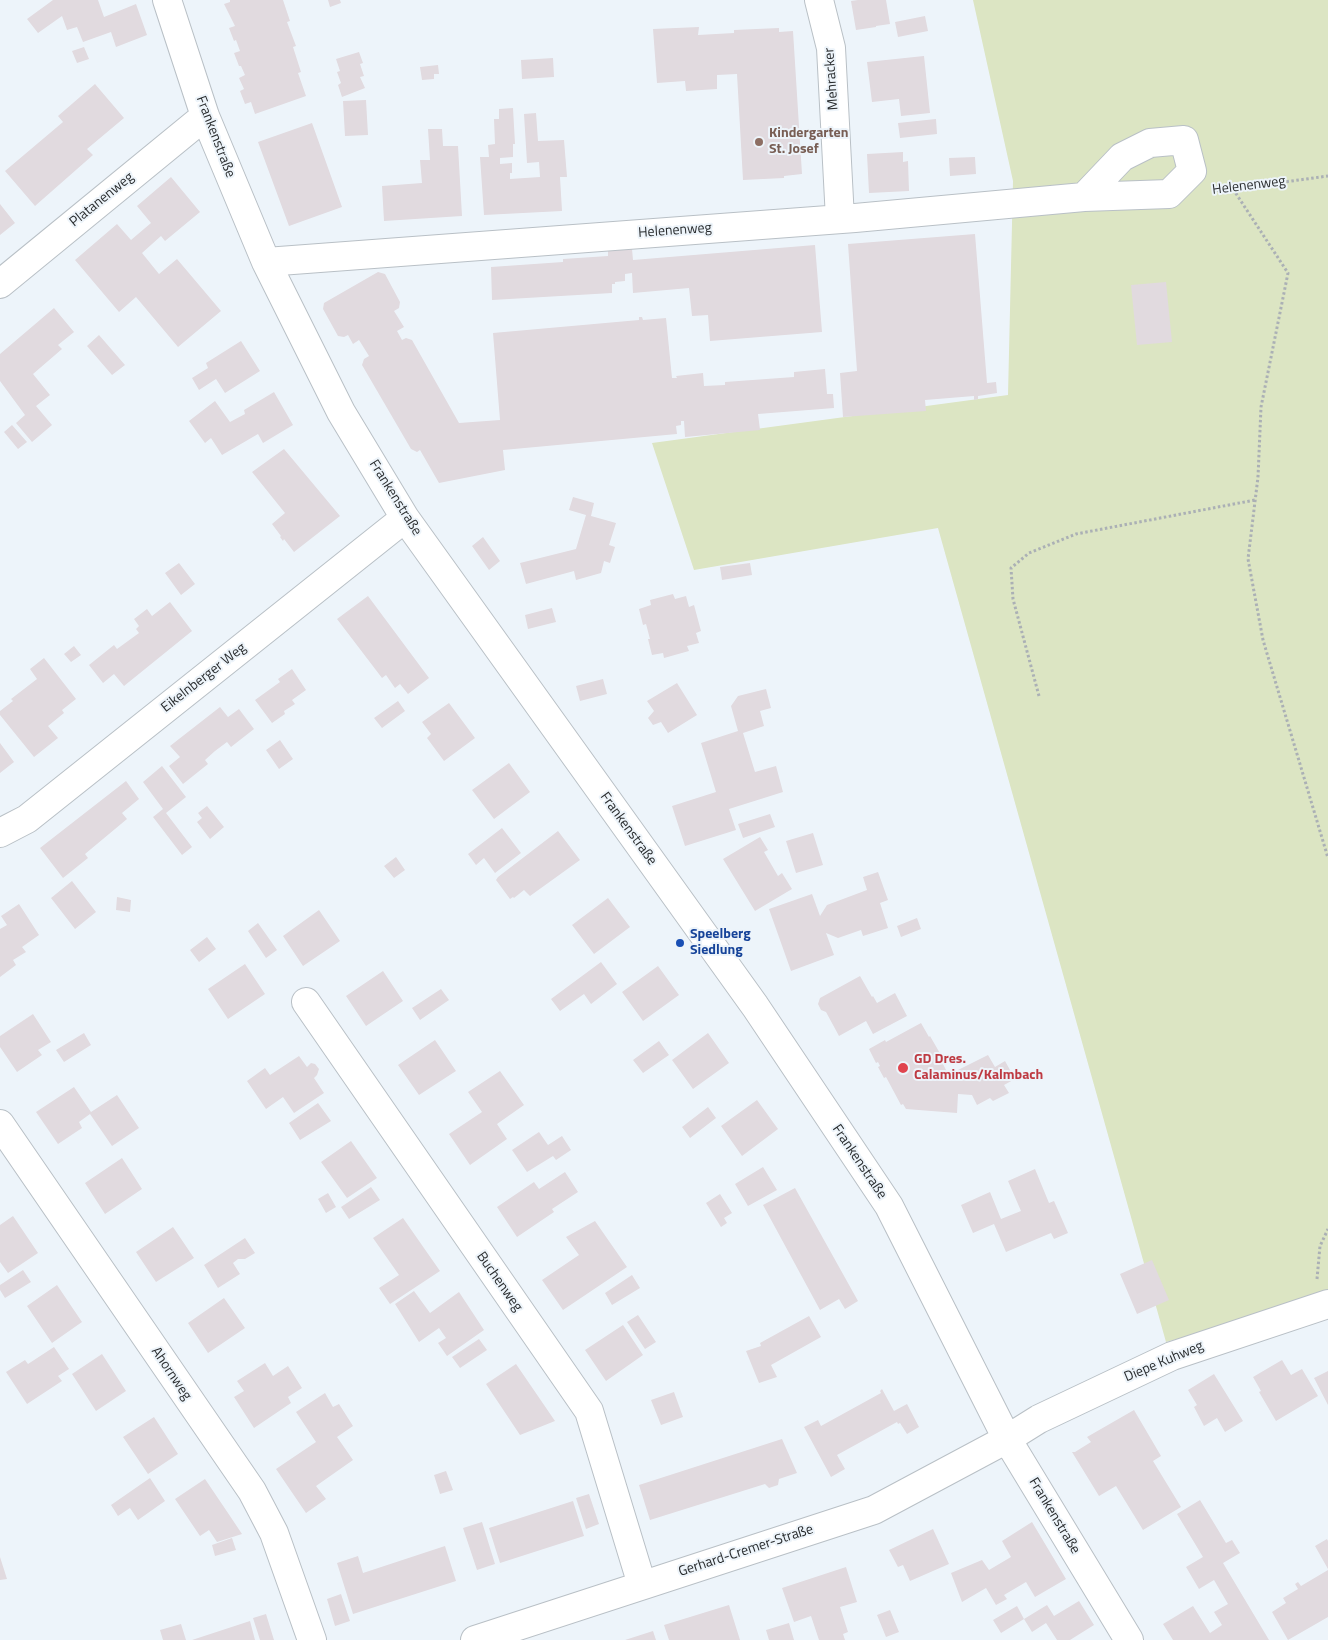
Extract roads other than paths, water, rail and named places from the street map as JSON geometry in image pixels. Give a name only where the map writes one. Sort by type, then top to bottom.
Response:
[{"type":"street","name":"Frankenstraße","points":[[168,0],[205,116],[266,262],[341,412],[405,518],[755,1006],[889,1206],[1007,1439],[1129,1640]]},
{"type":"street","name":"Mehracker","points":[[819,0],[831,48],[840,219]]},
{"type":"street","name":"Platanenweg","points":[[0,284],[205,116]]},
{"type":"street","name":"Helenenweg","points":[[266,262],[840,219],[1084,197],[1169,194],[1192,171],[1184,140],[1150,143],[1122,157],[1084,197]]},
{"type":"street","name":"Eikelnberger Weg","points":[[0,833],[27,818],[405,518]]},
{"type":"street","name":"Buchenweg","points":[[306,1002],[589,1411],[642,1586]]},
{"type":"street","name":"Ahornweg","points":[[0,1124],[252,1492],[274,1533],[312,1640]]},
{"type":"street","name":"Diepe Kuhweg","points":[[1007,1439],[1039,1419],[1172,1356],[1325,1305]]},
{"type":"street","name":"Gerhard-Cremer-Straße","points":[[475,1640],[874,1510],[1007,1439]]},
{"type":"place","name":"Kindergarten St. Josef","points":[[759,142]]},
{"type":"place","name":"Speelberg Siedlung","points":[[680,943]]},
{"type":"place","name":"GD Dres. Calaminus/Kalmbach","points":[[903,1068]]}]
